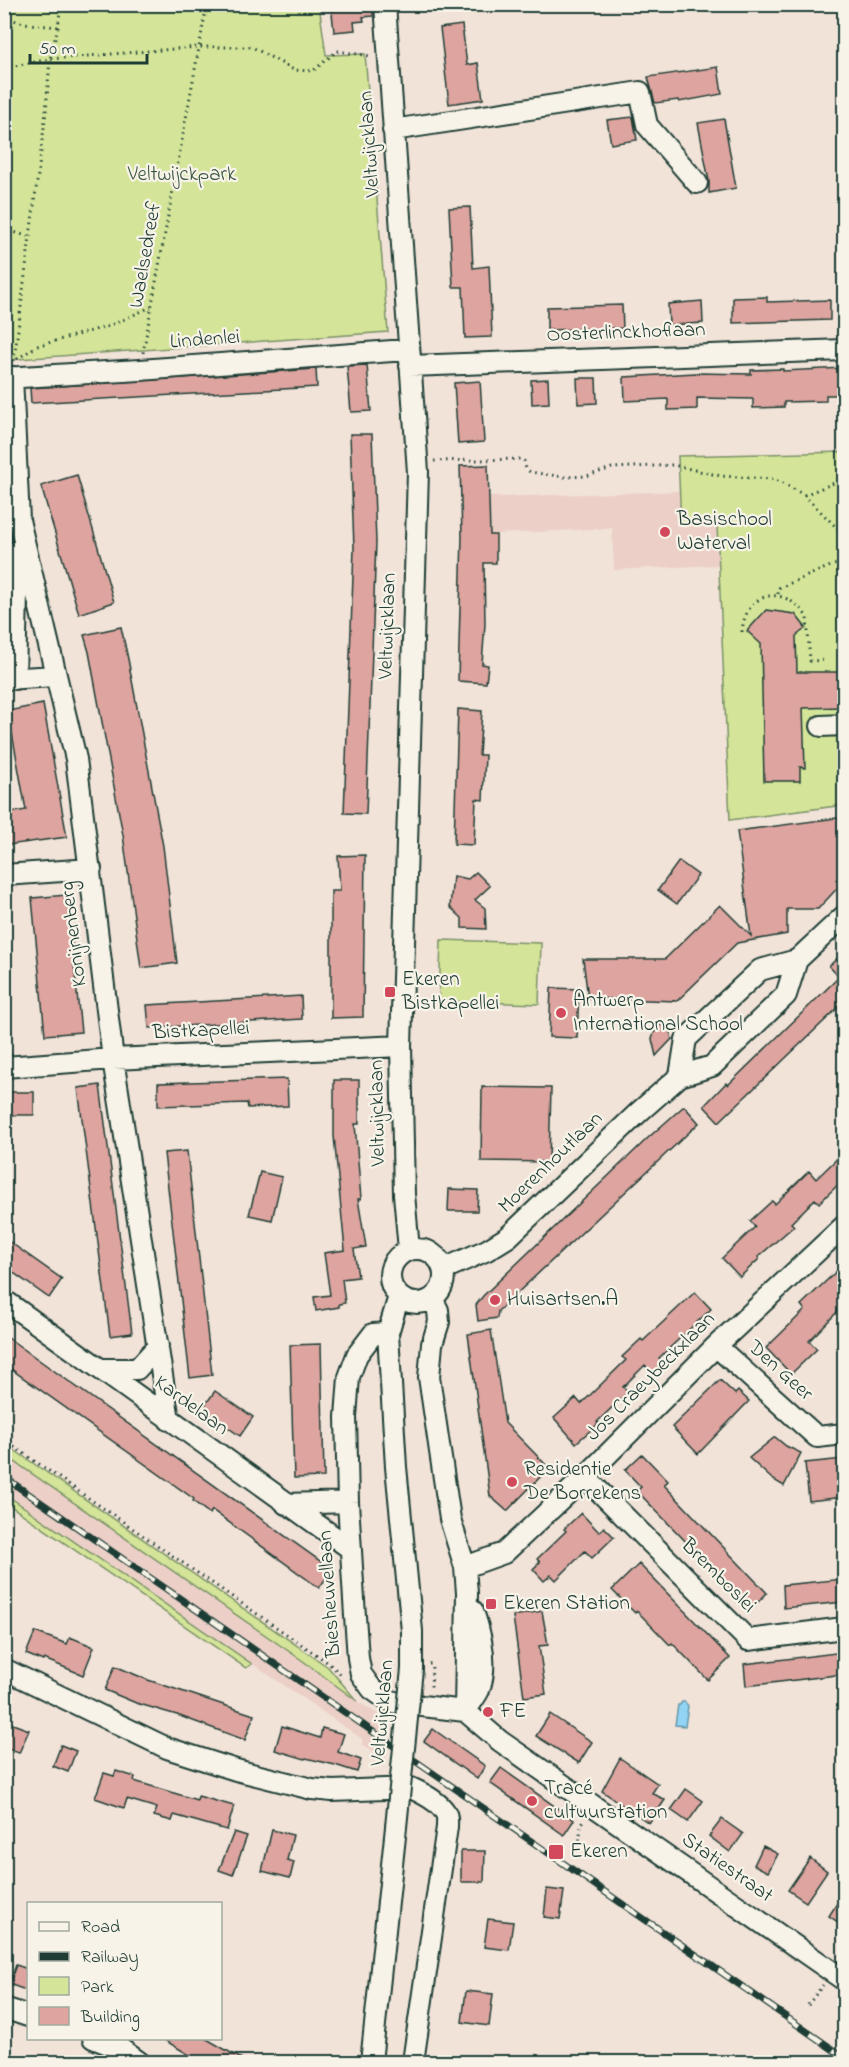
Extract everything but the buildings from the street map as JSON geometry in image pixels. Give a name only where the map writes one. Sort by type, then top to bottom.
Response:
[{"type":"street","name":"Veltwijcklaan","points":[[385,4],[417,462],[401,1046],[404,1194],[409,1250]]},
{"type":"street","points":[[393,130],[640,92],[647,125],[698,183]]},
{"type":"street","name":"Oosterlinckhoflaan","points":[[409,358],[844,350]]},
{"type":"street","name":"Lindenlei","points":[[10,372],[140,370],[392,351],[409,358]]},
{"type":"street","name":"Konijnenberg","points":[[10,372],[19,520],[10,679]]},
{"type":"street","name":"Konijnenberg","points":[[19,520],[76,759],[113,1059],[169,1420]]},
{"type":"street","points":[[10,679],[56,676]]},
{"type":"street","points":[[821,726],[844,725]]},
{"type":"street","points":[[4,875],[91,869]]},
{"type":"street","name":"Moerenhoutlaan","points":[[680,1076],[686,1039],[760,970],[797,960],[844,916]]},
{"type":"street","name":"Moerenhoutlaan","points":[[444,1269],[487,1250],[508,1237],[680,1076],[712,1065],[786,995],[797,960]]},
{"type":"street","name":"Bistkapellei","points":[[4,1067],[113,1059],[401,1046]]},
{"type":"street","name":"Jos Craeybeckxlaan","points":[[465,1567],[504,1553],[585,1477],[716,1346],[844,1226]]},
{"type":"street","points":[[444,1269],[433,1253],[421,1249],[409,1250],[400,1255],[390,1272],[392,1285],[438,1310],[439,1322],[432,1344],[429,1377],[450,1519],[465,1567],[467,1593],[480,1632],[483,1653],[479,1690],[465,1711]]},
{"type":"street","name":"Veltwijcklaan","points":[[371,2062],[412,1668],[412,1631],[396,1467],[388,1333],[416,1299],[440,1291],[444,1282],[444,1269]]},
{"type":"street","name":"Veltwijcklaan","points":[[390,1366],[399,1335],[416,1299]]},
{"type":"street","name":"Kardelaan","points":[[4,1300],[351,1549]]},
{"type":"street","name":"Biesheuvellaan","points":[[388,1333],[373,1334],[357,1354],[349,1377],[346,1417],[348,1502],[358,1658],[362,1674],[372,1689],[386,1700],[465,1711]]},
{"type":"street","points":[[100,1369],[137,1369],[158,1346]]},
{"type":"street","name":"Den Geer","points":[[716,1346],[817,1437],[844,1434]]},
{"type":"street","name":"Bremboslei","points":[[585,1477],[748,1640],[844,1628]]},
{"type":"street","name":"Biesheuvellaan","points":[[286,1504],[348,1502]]},
{"type":"street","points":[[4,1669],[156,1743],[196,1758],[312,1789],[332,1791],[411,1788],[419,1791],[442,1808],[447,1814],[447,1827],[413,2062]]},
{"type":"street","name":"Statiestraat","points":[[465,1711],[500,1741],[838,1975]]},
{"type":"street","points":[[4,2008],[27,2016]]},
{"type":"street","points":[[96,2040],[117,2056],[139,2062]]},
{"type":"path","points":[[10,372],[46,112],[50,59],[61,4]]},
{"type":"path","name":"Waelsedreef","points":[[140,370],[207,4]]},
{"type":"path","points":[[4,15],[24,22],[58,27]]},
{"type":"path","points":[[4,68],[50,59],[199,47],[252,47],[294,70],[313,70],[337,51],[388,58]]},
{"type":"path","points":[[4,229],[30,237]]},
{"type":"path","points":[[10,372],[37,346],[109,326],[152,307]]},
{"type":"path","points":[[417,462],[520,459],[524,461],[525,469],[530,472],[564,477],[587,476],[612,468],[673,465],[721,476],[772,479],[804,495],[844,535]]},
{"type":"path","points":[[804,495],[844,481]]},
{"type":"path","points":[[778,594],[779,588],[843,563]]},
{"type":"path","points":[[742,632],[743,620],[755,603],[770,594],[778,594],[789,600],[807,617],[810,661],[825,660]]},
{"type":"path","points":[[4,1440],[327,1662],[346,1679]]},
{"type":"path","points":[[431,1694],[432,1664]]},
{"type":"path","points":[[579,1846],[581,1825],[593,1805]]},
{"type":"path","points":[[808,2005],[838,1975]]},
{"type":"shaded area","name":"Basischool Waterval","points":[[679,491],[681,524],[717,524],[719,565],[614,570],[612,528],[461,536],[461,498]]},
{"type":"shaded area","points":[[4,1455],[303,1661],[357,1701],[390,1721],[386,1758],[362,1745],[362,1739],[5,1494]]},
{"type":"green space","name":"Veltwijckpark","points":[[5,4],[319,5],[326,55],[365,54],[388,332],[5,360]]},
{"type":"green space","points":[[844,452],[844,805],[730,820],[717,525],[681,524],[678,456]]},
{"type":"green space","points":[[441,940],[541,943],[539,1004],[439,1001]]},
{"type":"green space","points":[[4,1443],[328,1667],[357,1701],[303,1661],[5,1455]]},
{"type":"green space","points":[[5,1494],[252,1664],[246,1668],[5,1502]]},
{"type":"water","points":[[682,1702],[688,1706],[685,1726],[675,1725],[678,1705]]},
{"type":"railway","points":[[4,1477],[844,2057]]},
{"type":"place","name":"Basischool Waterval","points":[[665,532]]},
{"type":"place","name":"Ekeren Bistkapellei","points":[[390,992]]},
{"type":"place","name":"Antwerp International School","points":[[561,1013]]},
{"type":"place","name":"Huisartsen.A","points":[[495,1300]]},
{"type":"place","name":"Residentie De Borrekens","points":[[512,1482]]},
{"type":"place","name":"Ekeren Station","points":[[491,1604]]},
{"type":"place","name":"FE","points":[[488,1712]]},
{"type":"place","name":"Tracé cultuurstation","points":[[532,1801]]},
{"type":"place","name":"Ekeren","points":[[556,1852]]}]
